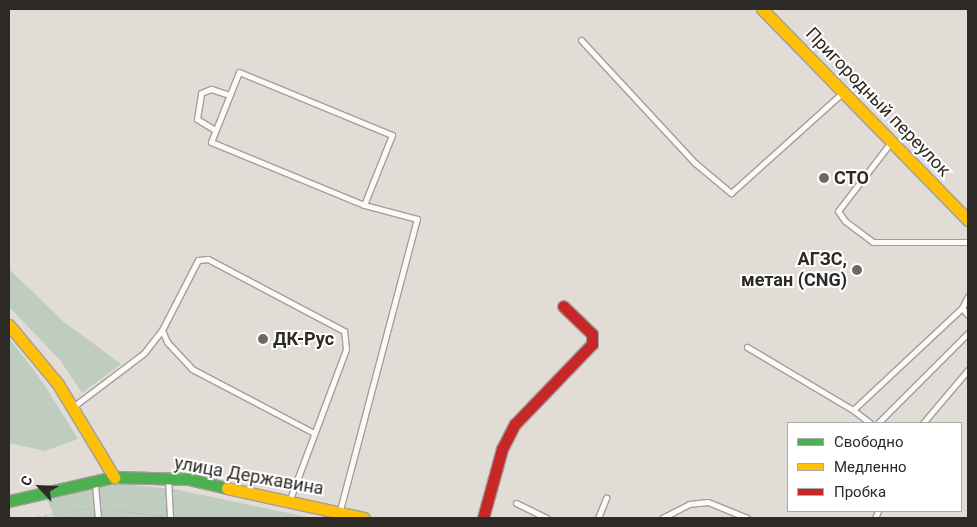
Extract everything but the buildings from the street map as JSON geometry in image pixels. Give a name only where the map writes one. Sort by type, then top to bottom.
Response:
[{"type":"street","name":"Пригородный переулок","points":[[762,9],[968,220]]},
{"type":"street","points":[[483,518],[502,449],[515,424],[592,344],[592,334],[563,306]]},
{"type":"street","points":[[9,325],[34,352],[73,406],[114,477]]},
{"type":"street","name":"улица Державина","points":[[9,501],[94,480],[114,477],[168,479],[290,500],[364,518]]},
{"type":"lane","points":[[581,40],[694,163],[731,193],[842,92]]},
{"type":"lane","points":[[340,511],[416,219],[364,205],[211,142],[239,72],[392,135],[364,205]]},
{"type":"lane","points":[[215,130],[196,119],[202,93],[211,89],[229,95]]},
{"type":"lane","points":[[892,142],[838,211],[845,221],[873,242],[968,242]]},
{"type":"lane","points":[[73,406],[144,353],[162,330],[193,264],[202,258],[338,324],[347,340],[346,349],[290,500]]},
{"type":"lane","points":[[853,410],[962,308],[968,296]]},
{"type":"lane","points":[[962,308],[968,315]]},
{"type":"lane","points":[[162,330],[175,353],[192,369],[314,433]]},
{"type":"lane","points":[[879,422],[968,333]]},
{"type":"lane","points":[[747,347],[853,410],[869,422]]},
{"type":"lane","points":[[924,422],[968,370]]},
{"type":"lane","points":[[168,479],[169,517]]},
{"type":"lane","points":[[94,480],[98,518]]},
{"type":"lane","points":[[598,518],[606,498]]},
{"type":"lane","points":[[662,518],[688,504],[708,502],[747,518]]},
{"type":"lane","points":[[516,503],[547,518]]},
{"type":"path","points":[[30,518],[97,508],[169,517]]},
{"type":"green space","points":[[9,269],[64,322],[121,364],[82,393],[60,360],[9,307]]},
{"type":"green space","points":[[9,338],[42,381],[78,439],[45,451],[9,443]]},
{"type":"green space","points":[[120,484],[174,489],[312,518],[55,518],[46,498]]},
{"type":"traffic: fast","points":[[9,501],[114,477],[188,479],[227,488]]},
{"type":"traffic: slow","points":[[762,9],[968,220]]},
{"type":"traffic: slow","points":[[9,325],[58,384],[114,477]]},
{"type":"traffic: slow","points":[[227,488],[364,518]]},
{"type":"traffic: jam","points":[[483,518],[502,449],[515,424],[592,344],[592,334],[563,306]]},
{"type":"place","name":"СТО","points":[[824,178]]},
{"type":"place","name":"АГЗС, метан (CNG)","points":[[857,270]]},
{"type":"place","name":"ДК-Рус","points":[[263,339]]}]
